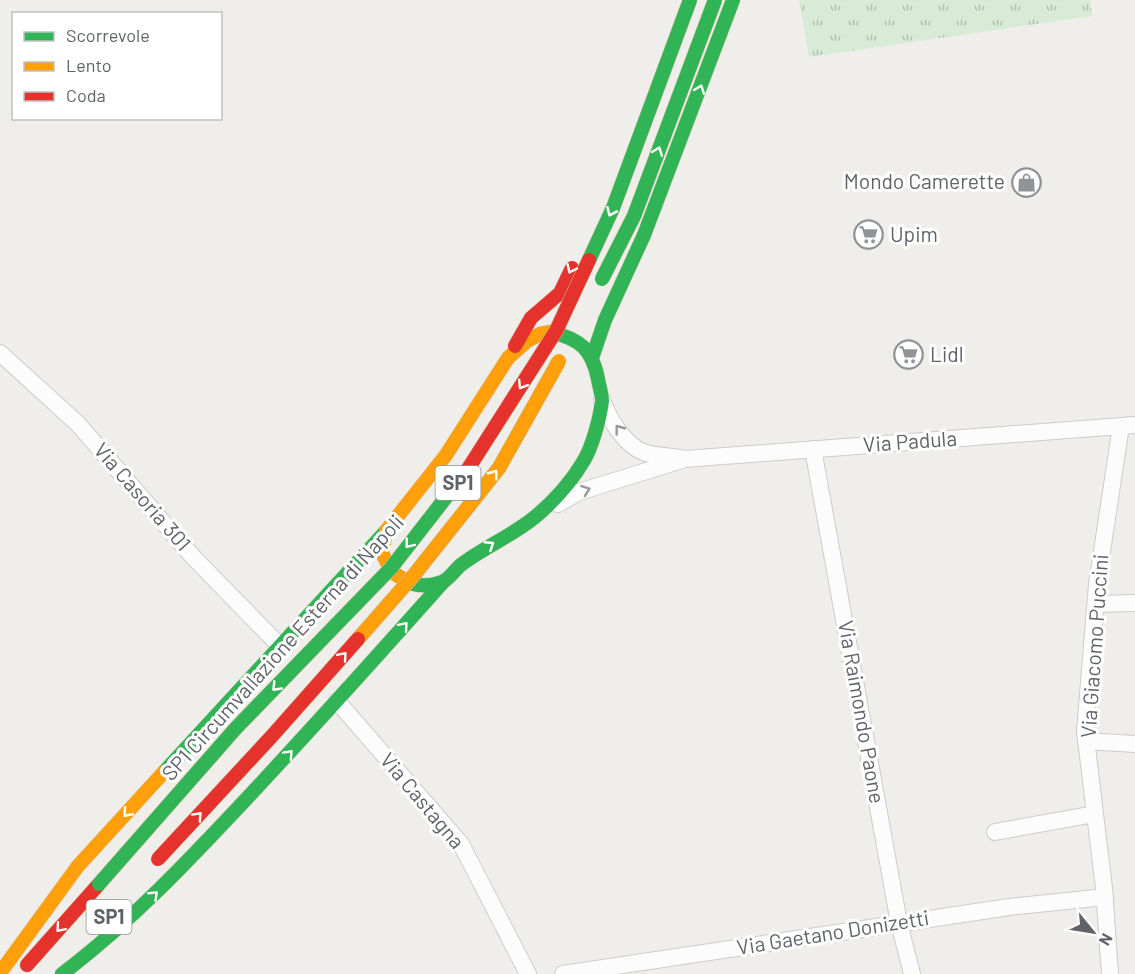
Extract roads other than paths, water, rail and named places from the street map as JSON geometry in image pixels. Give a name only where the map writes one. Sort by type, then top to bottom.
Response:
[{"type":"main road","points":[[0,973],[78,866],[386,531],[446,455],[531,318],[560,293],[620,164],[678,0]]},
{"type":"main road","name":"SP1 Circumvallazione Esterna di Napoli","points":[[20,974],[236,728],[391,567],[470,467],[556,331],[613,208],[690,0]]},
{"type":"main road","points":[[594,295],[634,216],[715,0]]},
{"type":"main road","points":[[592,358],[605,320],[644,235],[733,0]]},
{"type":"main road","name":"SP1","points":[[154,864],[280,727],[414,575],[499,468],[579,325]]},
{"type":"main road","points":[[62,974],[98,949],[181,869],[460,565],[535,518],[566,486],[584,461],[593,437],[602,400],[592,358],[582,345],[569,336],[551,332],[527,340],[508,358]]},
{"type":"main road","points":[[386,531],[382,554],[392,572],[411,584],[428,585],[444,581]]},
{"type":"main road","name":"SP1","points":[[62,974],[113,912]]},
{"type":"street","name":"Via Casoria 301","points":[[0,353],[78,424],[194,558],[280,646]]},
{"type":"street","name":"Via Padula","points":[[602,400],[607,414],[638,449],[645,453],[685,459]]},
{"type":"street","name":"Via Padula","points":[[535,518],[579,492],[685,459],[1128,425]]},
{"type":"street","name":"Via Giacomo Puccini","points":[[1110,974],[1105,897],[1085,731],[1096,604],[1128,425]]},
{"type":"street","name":"Via Raimondo Paone","points":[[813,449],[899,923],[912,974]]},
{"type":"street","points":[[1096,604],[1135,603]]},
{"type":"street","name":"Via Castagna","points":[[337,701],[461,844],[528,974]]},
{"type":"street","points":[[1086,741],[1135,744]]},
{"type":"street","points":[[995,832],[1095,814]]},
{"type":"street","name":"Via Gaetano Donizetti","points":[[562,974],[1009,907],[1105,897]]},
{"type":"place","name":"Mondo Camerette","points":[[1026,182]]},
{"type":"place","name":"Upim","points":[[869,235]]},
{"type":"place","name":"Lidl","points":[[909,355]]}]
